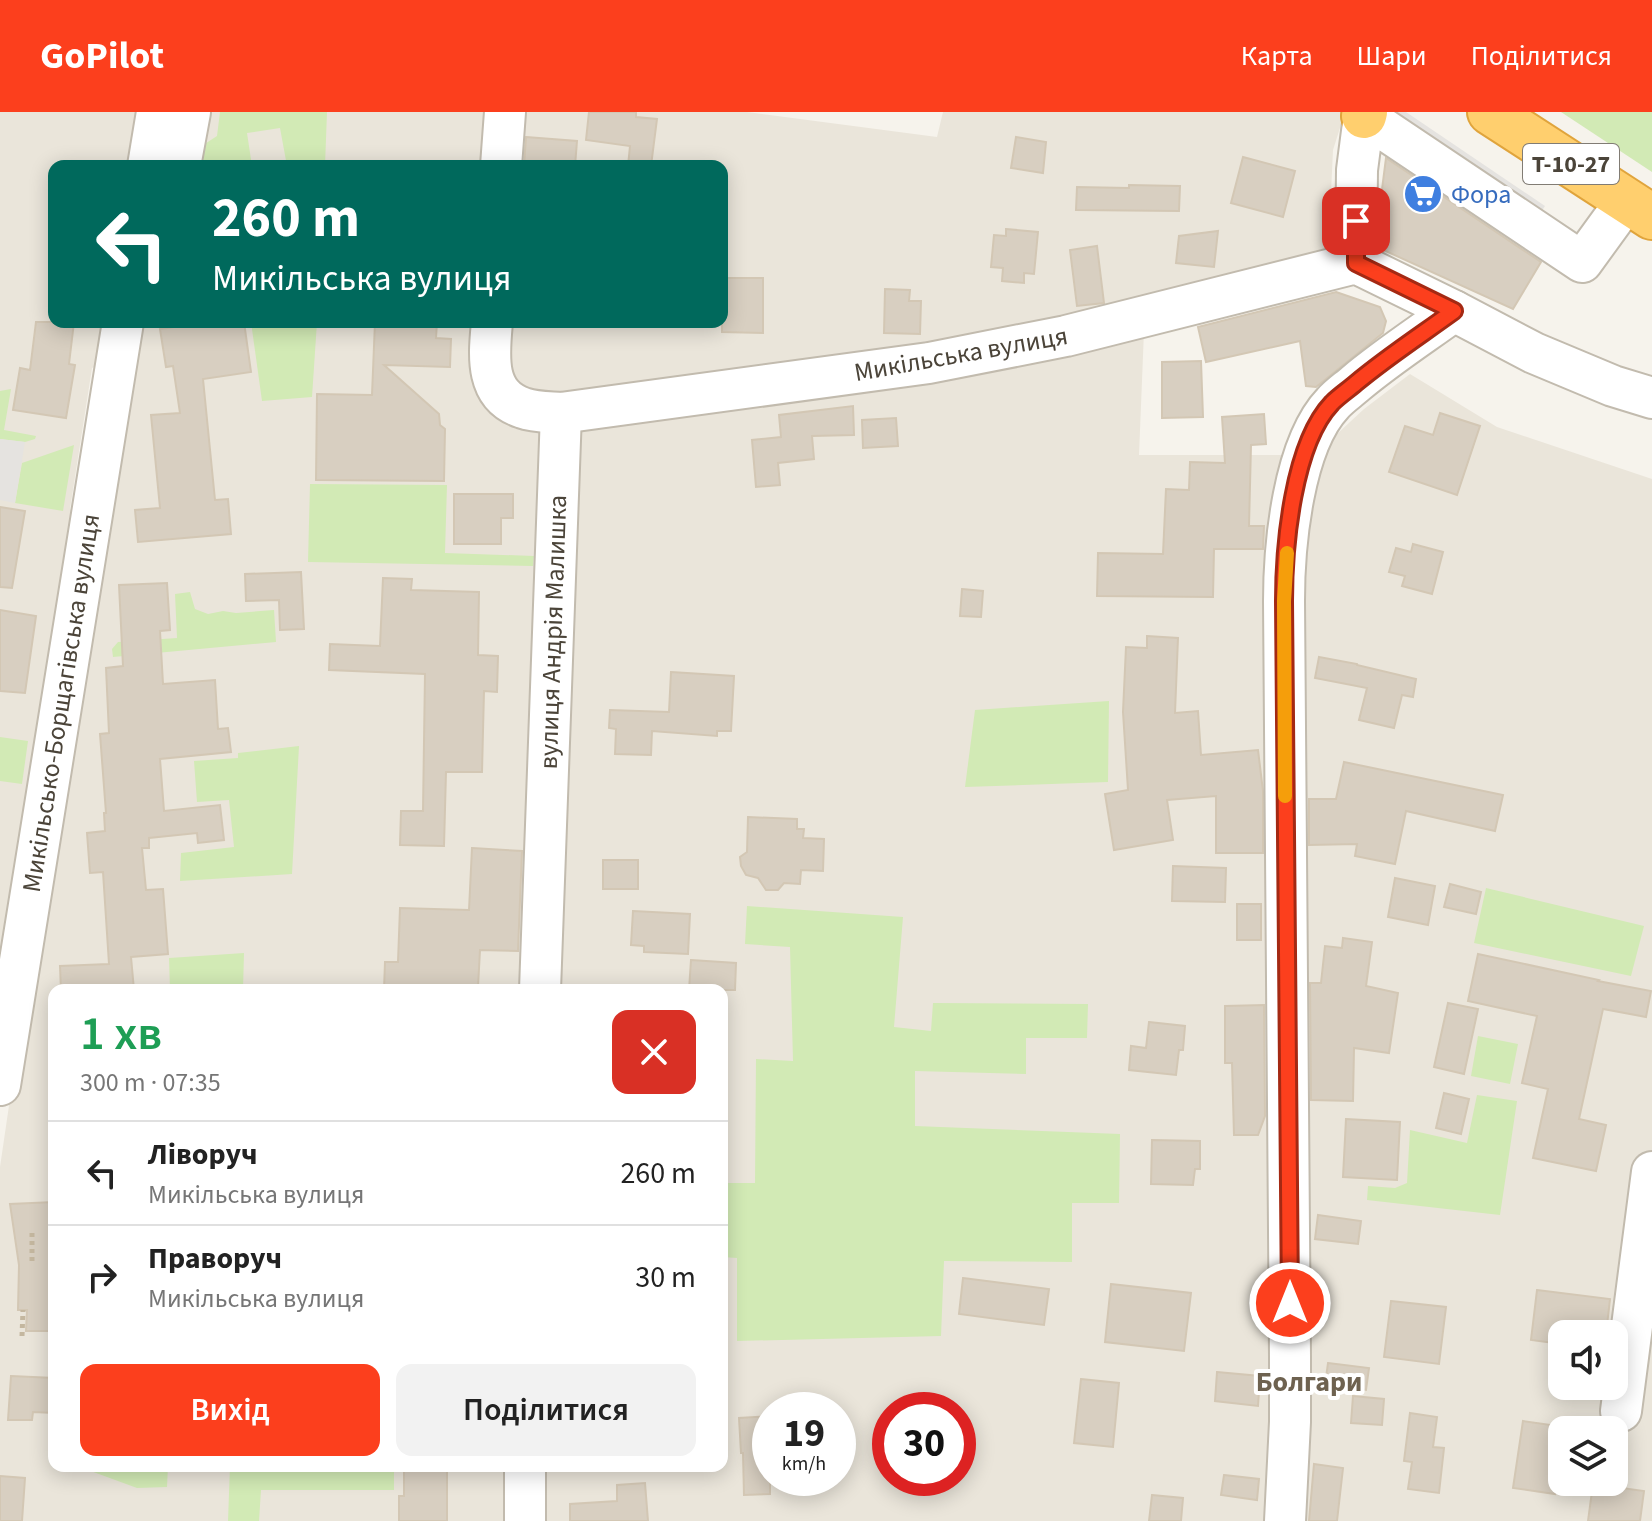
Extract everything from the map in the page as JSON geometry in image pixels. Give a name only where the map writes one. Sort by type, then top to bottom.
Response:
[{"type":"highway","name":"Т-10-27","points":[[1490,112],[1639,208]]},
{"type":"street","points":[[149,160],[157,112]]},
{"type":"street","points":[[181,160],[190,112]]},
{"type":"street","points":[[501,160],[505,112]]},
{"type":"street","points":[[1639,208],[1582,262],[1365,114],[1357,170],[1356,263],[1534,353],[1613,386],[1652,398]]},
{"type":"street","name":"Микільська вулиця","points":[[561,413],[929,363],[1066,336],[1356,263]]},
{"type":"street","points":[[1285,1521],[1290,1422],[1290,1324],[1284,591],[1293,497],[1307,443],[1332,403],[1454,311]]},
{"type":"street","name":"Микільсько-Борщагівська вулиця","points":[[1,1070],[122,328]]},
{"type":"street","points":[[492,328],[489,360],[495,384],[505,397],[523,408],[561,413]]},
{"type":"street","name":"вулиця Андрія Малишка","points":[[540,984],[561,413]]},
{"type":"street","points":[[1621,1411],[1652,1172]]},
{"type":"street","points":[[525,1472],[525,1521]]},
{"type":"path","points":[[32,1233],[32,1261]]},
{"type":"path","points":[[22,1336],[23,1310]]},
{"type":"shaded area","points":[[0,112],[147,112],[138,160],[48,160],[48,328],[109,328],[103,362],[92,368],[70,509],[80,519],[0,1001]]},
{"type":"shaded area","points":[[172,112],[493,112],[489,160],[164,160]]},
{"type":"shaded area","points":[[517,112],[747,112],[937,137],[943,112],[1345,112],[1333,150],[1328,257],[927,352],[540,402],[506,380],[502,328],[728,328],[728,160],[513,160]]},
{"type":"shaded area","points":[[1396,112],[1406,112],[1545,206],[1533,224],[1387,126]]},
{"type":"shaded area","points":[[135,328],[483,328],[545,440],[532,984],[48,984],[48,1472],[513,1472],[513,1521],[0,1521],[0,1167],[41,887]]},
{"type":"shaded area","points":[[1144,331],[1139,455],[1283,455],[1273,599],[1274,1521],[538,1521],[537,1472],[728,1472],[728,984],[552,984],[573,444],[584,427]]},
{"type":"shaded area","points":[[1410,374],[1497,427],[1652,479],[1652,1521],[1293,1521],[1294,603],[1317,468],[1337,434]]},
{"type":"shaded area","points":[[0,439],[25,442],[15,503],[0,500]]},
{"type":"green space","points":[[220,112],[327,112],[325,160],[286,160],[280,128],[247,133],[251,160],[196,160],[197,149],[217,136]]},
{"type":"green space","points":[[1561,112],[1652,112],[1652,172]]},
{"type":"green space","points":[[252,328],[317,328],[312,397],[262,401]]},
{"type":"green space","points":[[11,389],[4,430],[36,436],[35,439],[25,442],[0,439],[0,391]]},
{"type":"green space","points":[[74,445],[63,511],[15,503],[22,463]]},
{"type":"green space","points":[[310,484],[447,485],[445,553],[534,556],[533,566],[308,562]]},
{"type":"green space","points":[[190,592],[195,609],[208,614],[274,610],[276,642],[113,657],[112,649],[118,642],[177,638],[175,594]]},
{"type":"green space","points":[[1109,701],[1108,782],[965,787],[975,710]]},
{"type":"green space","points":[[0,737],[28,741],[22,784],[0,781]]},
{"type":"green space","points":[[299,746],[292,874],[180,881],[181,853],[234,847],[229,800],[197,802],[194,761],[238,758],[238,753]]},
{"type":"green space","points":[[1486,888],[1644,926],[1631,976],[1474,943]]},
{"type":"green space","points":[[747,906],[903,917],[894,1027],[931,1031],[933,1003],[1088,1004],[1087,1038],[1026,1038],[1026,1074],[915,1071],[915,1126],[1120,1134],[1119,1203],[1072,1203],[1072,1262],[944,1261],[941,1336],[737,1341],[737,1258],[728,1257],[728,1183],[755,1183],[756,1059],[793,1061],[790,947],[745,944]]},
{"type":"green space","points":[[244,953],[243,984],[170,984],[169,958]]},
{"type":"green space","points":[[1478,1036],[1518,1044],[1510,1084],[1471,1076]]},
{"type":"green space","points":[[1477,1095],[1517,1101],[1500,1215],[1367,1200],[1368,1186],[1395,1188],[1407,1183],[1410,1130],[1467,1143]]},
{"type":"green space","points":[[93,1472],[168,1472],[167,1487],[137,1488]]},
{"type":"green space","points":[[230,1472],[394,1472],[394,1490],[261,1490],[259,1521],[228,1521]]},
{"type":"building","points":[[589,112],[636,112],[636,117],[657,119],[652,160],[629,160],[630,146],[586,140]]},
{"type":"building","points":[[526,137],[577,141],[575,160],[524,160]]},
{"type":"building","points":[[1016,137],[1046,142],[1043,173],[1011,168]]},
{"type":"building","points":[[1243,157],[1295,171],[1283,217],[1231,203]]},
{"type":"building","name":"Фора","points":[[1386,158],[1541,262],[1513,309],[1379,248]]},
{"type":"building","points":[[1129,185],[1180,186],[1179,211],[1076,210],[1077,187],[1129,188]]},
{"type":"building","points":[[1006,229],[1038,232],[1034,274],[1024,273],[1024,283],[1002,281],[1003,268],[991,267],[994,235],[1006,236]]},
{"type":"building","points":[[1218,231],[1214,267],[1176,263],[1179,236]]},
{"type":"building","points":[[1097,246],[1104,303],[1077,306],[1070,250]]},
{"type":"building","points":[[728,278],[763,278],[763,333],[722,332],[722,328],[728,328]]},
{"type":"building","points":[[885,289],[910,290],[909,301],[921,301],[920,334],[884,333]]},
{"type":"building","points":[[1336,292],[1380,307],[1386,321],[1383,333],[1316,387],[1306,386],[1300,341],[1206,362],[1198,327]]},
{"type":"building","points":[[36,322],[48,322],[48,328],[73,328],[69,364],[75,365],[66,418],[13,410],[20,368],[30,370]]},
{"type":"building","points":[[245,328],[251,372],[203,379],[215,500],[228,499],[231,534],[138,542],[135,510],[160,508],[151,415],[180,413],[173,366],[166,367],[160,329]]},
{"type":"building","points":[[375,328],[437,328],[436,338],[451,339],[450,367],[384,365],[439,414],[440,425],[445,429],[444,481],[316,480],[317,394],[372,395]]},
{"type":"building","points":[[1201,361],[1203,417],[1162,418],[1162,362]]},
{"type":"building","points":[[853,406],[854,435],[812,436],[814,459],[778,463],[780,485],[756,487],[752,440],[781,437],[779,415]]},
{"type":"building","points":[[1440,413],[1480,426],[1457,495],[1389,472],[1405,426],[1433,435]]},
{"type":"building","points":[[1264,414],[1266,444],[1251,445],[1249,526],[1264,526],[1263,549],[1214,549],[1213,597],[1097,596],[1098,553],[1163,554],[1166,489],[1189,490],[1190,462],[1225,463],[1222,417]]},
{"type":"building","points":[[896,418],[898,446],[863,448],[862,420]]},
{"type":"building","points":[[454,494],[513,494],[513,518],[501,518],[501,544],[454,544]]},
{"type":"building","points":[[0,507],[25,511],[12,588],[0,587]]},
{"type":"building","points":[[1413,544],[1443,552],[1432,594],[1402,586],[1405,576],[1389,572],[1396,548],[1411,552]]},
{"type":"building","points":[[301,572],[304,629],[280,630],[279,600],[246,601],[245,574]]},
{"type":"building","points":[[383,578],[412,579],[411,590],[479,592],[478,655],[498,656],[497,692],[484,691],[482,772],[446,772],[444,846],[400,845],[401,811],[423,811],[425,674],[329,670],[330,644],[380,646]]},
{"type":"building","points":[[167,583],[170,630],[160,631],[163,684],[215,680],[218,729],[228,728],[231,752],[160,759],[164,811],[220,805],[224,840],[198,843],[197,833],[149,838],[149,848],[142,848],[146,890],[163,889],[168,954],[131,957],[133,984],[61,984],[60,966],[109,964],[103,872],[90,873],[87,833],[105,831],[100,734],[109,733],[106,668],[123,666],[119,585]]},
{"type":"building","points":[[962,589],[983,591],[981,617],[960,616]]},
{"type":"building","points":[[0,610],[36,616],[25,693],[0,691]]},
{"type":"building","points":[[1147,636],[1178,638],[1175,713],[1198,711],[1201,755],[1258,750],[1263,791],[1263,853],[1216,853],[1216,796],[1167,800],[1173,840],[1114,850],[1105,794],[1128,790],[1123,712],[1126,647],[1147,648]]},
{"type":"building","points":[[1319,657],[1416,679],[1413,697],[1402,695],[1394,728],[1359,720],[1367,688],[1315,678]]},
{"type":"building","points":[[671,672],[734,676],[731,731],[717,731],[717,736],[652,731],[651,755],[615,754],[616,729],[609,728],[610,710],[669,712]]},
{"type":"building","points":[[1344,762],[1503,795],[1495,831],[1406,811],[1395,864],[1355,856],[1357,844],[1309,845],[1309,799],[1336,799]]},
{"type":"building","points":[[748,817],[797,819],[797,829],[804,829],[803,838],[824,839],[823,871],[801,870],[800,884],[784,883],[778,890],[766,890],[758,878],[746,875],[741,866],[740,857],[747,852]]},
{"type":"building","points":[[472,848],[522,851],[518,951],[480,950],[478,984],[384,984],[385,962],[398,962],[400,908],[469,910]]},
{"type":"building","points":[[603,860],[638,860],[638,889],[603,889]]},
{"type":"building","points":[[1173,866],[1226,868],[1225,902],[1172,901]]},
{"type":"building","points":[[1395,878],[1435,886],[1428,925],[1388,917]]},
{"type":"building","points":[[1450,884],[1481,892],[1476,914],[1444,907]]},
{"type":"building","points":[[1237,904],[1261,904],[1261,940],[1237,940]]},
{"type":"building","points":[[633,911],[690,914],[688,954],[644,952],[644,946],[631,945]]},
{"type":"building","points":[[1343,938],[1372,942],[1366,986],[1398,993],[1389,1053],[1354,1048],[1353,1101],[1311,1100],[1310,983],[1321,983],[1325,946],[1342,948]]},
{"type":"building","points":[[1478,954],[1651,991],[1646,1017],[1603,1009],[1579,1119],[1606,1125],[1596,1171],[1533,1158],[1548,1089],[1522,1083],[1537,1016],[1468,1001]]},
{"type":"building","points":[[691,960],[736,963],[735,990],[728,990],[728,984],[689,984]]},
{"type":"building","points":[[1448,1003],[1478,1009],[1464,1074],[1434,1067]]},
{"type":"building","points":[[1264,1005],[1265,1116],[1258,1135],[1234,1135],[1232,1063],[1225,1063],[1225,1006]]},
{"type":"building","points":[[1149,1022],[1185,1026],[1176,1075],[1129,1070],[1131,1046],[1146,1048]]},
{"type":"building","points":[[1444,1093],[1469,1099],[1461,1134],[1436,1128]]},
{"type":"building","points":[[1346,1119],[1400,1122],[1397,1180],[1343,1177]]},
{"type":"building","points":[[1152,1140],[1200,1141],[1200,1169],[1195,1169],[1193,1185],[1151,1184]]},
{"type":"building","points":[[48,1202],[48,1331],[26,1331],[27,1310],[18,1310],[19,1265],[10,1204]]},
{"type":"building","points":[[1318,1215],[1361,1221],[1358,1244],[1315,1239]]},
{"type":"building","points":[[963,1278],[1049,1289],[1044,1325],[959,1314]]},
{"type":"building","points":[[1111,1284],[1191,1293],[1184,1351],[1105,1342]]},
{"type":"building","points":[[1537,1290],[1610,1299],[1608,1320],[1548,1320],[1548,1342],[1531,1340]]},
{"type":"building","points":[[1391,1301],[1446,1307],[1439,1364],[1384,1357]]},
{"type":"building","points":[[1328,1363],[1369,1368],[1366,1390],[1325,1385]]},
{"type":"building","points":[[1217,1372],[1260,1376],[1258,1406],[1215,1401]]},
{"type":"building","points":[[11,1376],[48,1378],[48,1413],[33,1412],[32,1420],[8,1420]]},
{"type":"building","points":[[1081,1379],[1119,1383],[1113,1447],[1074,1443]]},
{"type":"building","points":[[1353,1396],[1384,1399],[1382,1425],[1351,1423]]},
{"type":"building","points":[[1410,1413],[1437,1417],[1433,1447],[1444,1448],[1439,1493],[1408,1489],[1412,1462],[1404,1461]]},
{"type":"building","points":[[752,1417],[752,1495],[744,1495],[739,1418]]},
{"type":"building","points":[[1523,1421],[1548,1425],[1548,1493],[1513,1488]]},
{"type":"building","points":[[1314,1464],[1343,1468],[1337,1521],[1309,1521]]},
{"type":"building","points":[[404,1472],[447,1472],[447,1521],[399,1521],[399,1496],[404,1496]]},
{"type":"building","points":[[1224,1475],[1259,1479],[1257,1500],[1221,1495]]},
{"type":"building","points":[[0,1476],[25,1478],[22,1521],[0,1521]]},
{"type":"building","points":[[645,1483],[648,1521],[570,1521],[570,1504],[617,1501],[617,1485]]},
{"type":"building","points":[[1628,1489],[1644,1491],[1640,1521],[1588,1521],[1591,1496],[1628,1496]]},
{"type":"building","points":[[1152,1495],[1183,1498],[1181,1521],[1149,1521]]},
{"type":"slow traffic","points":[[1285,796],[1284,581],[1287,553]]},
{"type":"place","name":"Фора","points":[[1423,194]]},
{"type":"district","name":"Болгари","points":[[1309,1382]]},
{"type":"route","points":[[1290,1303],[1284,581],[1293,497],[1307,443],[1332,403],[1454,311],[1356,263],[1356,221]]}]
